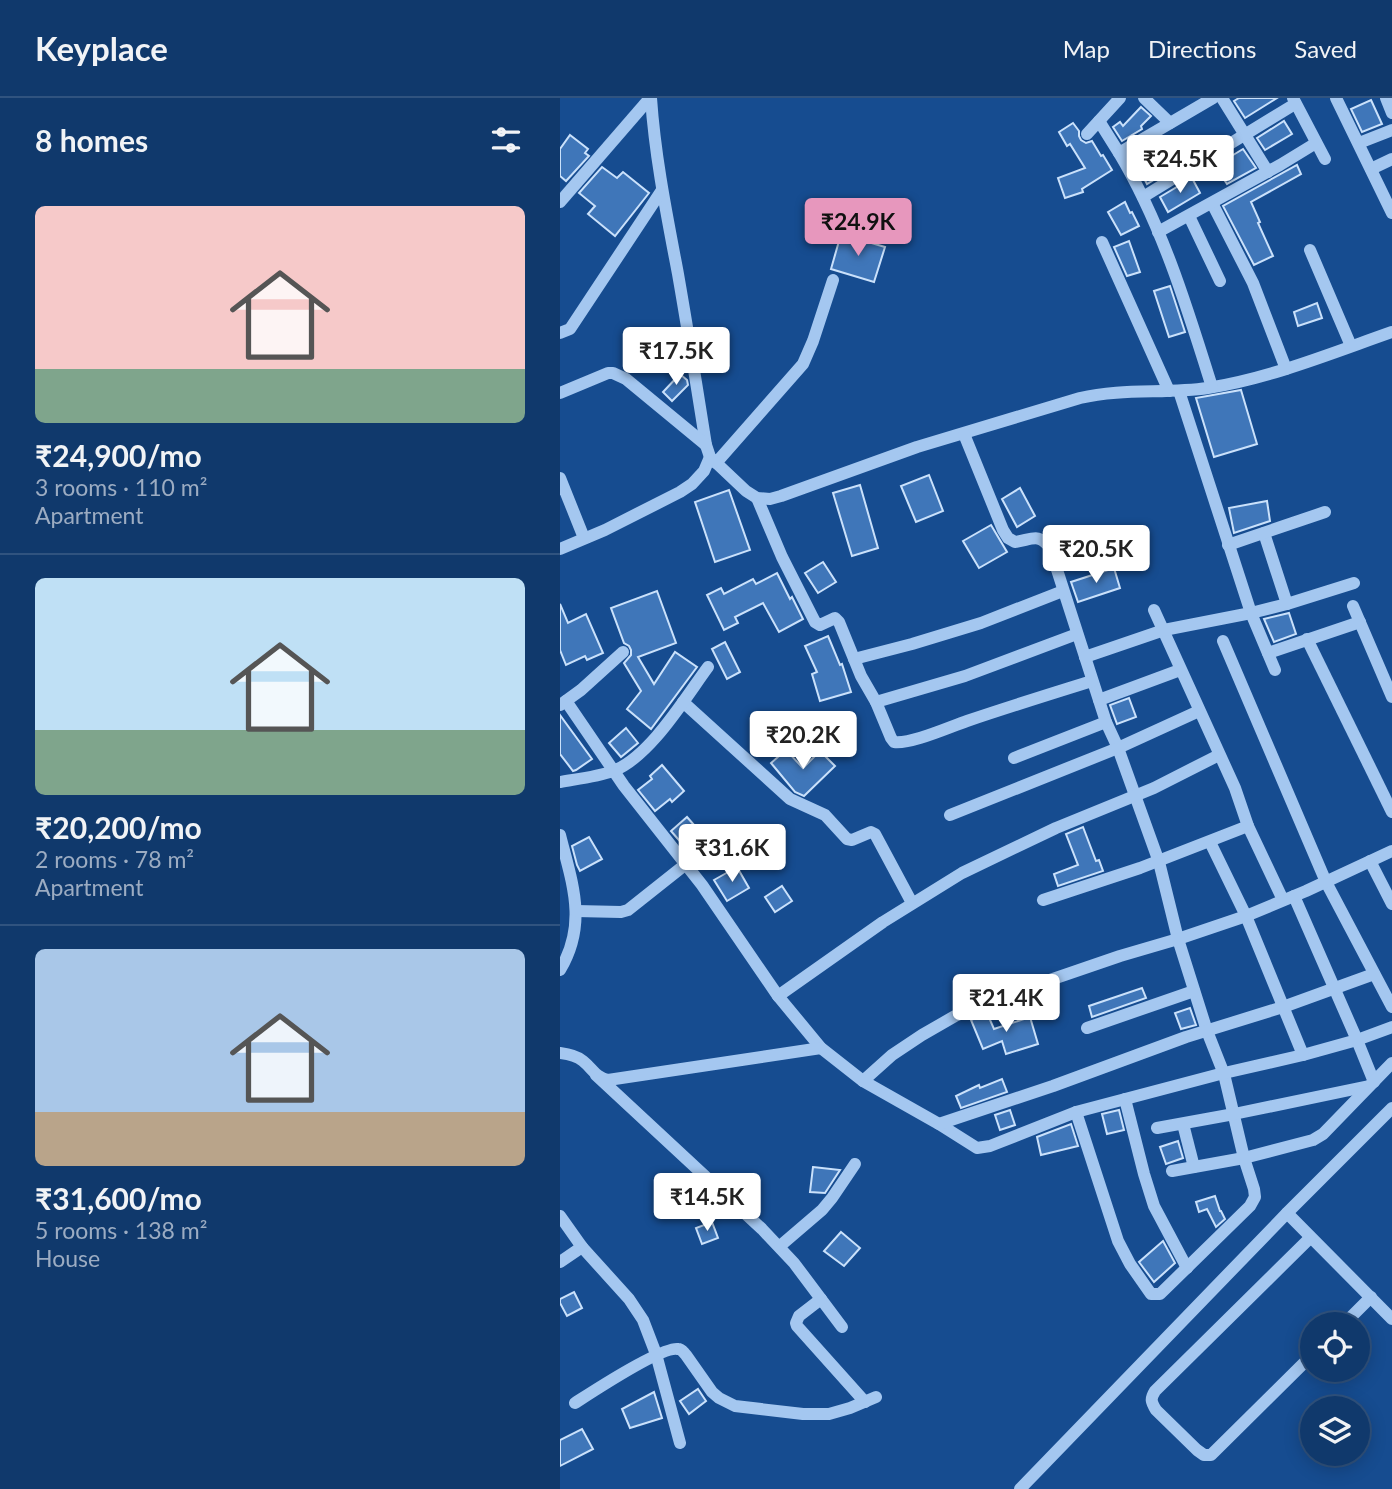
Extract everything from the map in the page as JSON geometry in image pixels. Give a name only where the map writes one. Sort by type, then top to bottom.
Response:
[{"type":"street","points":[[650,98],[662,190],[711,455]]},
{"type":"street","points":[[560,202],[650,98]]},
{"type":"street","points":[[1087,134],[1120,98]]},
{"type":"street","points":[[1144,98],[1170,123]]},
{"type":"street","points":[[1119,153],[1213,98]]},
{"type":"street","points":[[1222,98],[1268,172]]},
{"type":"street","points":[[1336,98],[1392,213]]},
{"type":"street","points":[[1386,98],[1392,113]]},
{"type":"street","points":[[1143,197],[1245,135],[1294,101],[1325,159]]},
{"type":"street","points":[[1099,121],[1143,197],[1158,232],[1190,317],[1212,387]]},
{"type":"street","points":[[1359,143],[1392,130]]},
{"type":"street","points":[[1158,232],[1316,143]]},
{"type":"street","points":[[1371,169],[1392,159]]},
{"type":"street","points":[[560,333],[570,329],[578,318],[662,190]]},
{"type":"street","points":[[1212,203],[1252,283],[1286,369]]},
{"type":"street","points":[[1189,216],[1220,281]]},
{"type":"street","points":[[1102,242],[1174,391],[1251,613],[1275,670]]},
{"type":"street","points":[[1310,250],[1351,346]]},
{"type":"street","points":[[560,549],[605,530],[692,484],[704,471],[711,455],[803,364],[833,280]]},
{"type":"street","points":[[560,393],[602,375],[614,373],[626,379],[711,455],[746,491],[757,498],[770,499],[917,447],[1094,394],[1212,387],[1286,369],[1392,332]]},
{"type":"street","points":[[964,433],[1008,538],[1015,542],[1036,537],[1047,544],[1106,722],[1159,862],[1178,939],[1206,1031],[1224,1074],[1254,1189],[1253,1202],[1160,1294],[1151,1294],[1129,1264],[1118,1241],[1076,1112]]},
{"type":"street","points":[[560,478],[584,538]]},
{"type":"street","points":[[757,498],[782,557],[815,622],[820,625],[833,619],[838,620],[894,742],[928,734],[1092,681]]},
{"type":"street","points":[[1228,545],[1325,512]]},
{"type":"street","points":[[1264,533],[1287,604]]},
{"type":"street","points":[[1085,656],[1164,630],[1251,613],[1354,583]]},
{"type":"street","points":[[854,659],[981,622],[1063,592]]},
{"type":"street","points":[[1353,606],[1392,697]]},
{"type":"street","points":[[1154,610],[1235,788],[1248,826],[1289,898],[1335,989],[1357,1040],[1371,1084]]},
{"type":"street","points":[[1268,653],[1360,622]]},
{"type":"street","points":[[876,702],[965,676],[1077,634]]},
{"type":"street","points":[[1307,639],[1392,812]]},
{"type":"street","points":[[1223,641],[1326,882],[1392,1007]]},
{"type":"street","points":[[624,652],[563,703],[702,886],[778,996],[821,1048],[863,1081],[939,1124],[971,1146],[984,1148],[1076,1112],[1303,1055],[1392,1027]]},
{"type":"street","points":[[560,782],[613,771],[624,765],[643,750],[708,667]]},
{"type":"street","points":[[1099,700],[1180,670]]},
{"type":"street","points":[[683,702],[790,799],[825,815],[847,839],[852,840],[871,832],[875,834],[912,903]]},
{"type":"street","points":[[950,815],[1118,748],[1199,711]]},
{"type":"street","points":[[1014,758],[1106,722]]},
{"type":"street","points":[[778,996],[912,903],[962,873],[1220,755]]},
{"type":"street","points":[[1043,900],[1159,862],[1248,826]]},
{"type":"street","points":[[560,835],[575,896],[576,911],[572,945],[560,970]]},
{"type":"street","points":[[1210,842],[1246,916],[1303,1055]]},
{"type":"street","points":[[863,1081],[892,1055],[955,1016],[1006,995],[1246,916],[1392,851]]},
{"type":"street","points":[[1370,861],[1392,904]]},
{"type":"street","points":[[576,911],[628,910],[685,864]]},
{"type":"street","points":[[939,1124],[1374,974]]},
{"type":"street","points":[[1087,1028],[1194,991]]},
{"type":"street","points":[[596,1075],[608,1080],[821,1048]]},
{"type":"street","points":[[560,1053],[577,1057],[584,1062],[780,1246],[842,1327]]},
{"type":"street","points":[[1172,1171],[1244,1158],[1314,1140],[1392,1063]]},
{"type":"street","points":[[1157,1128],[1371,1084]]},
{"type":"street","points":[[1125,1099],[1152,1200],[1187,1268]]},
{"type":"street","points":[[1020,1489],[1392,1108]]},
{"type":"street","points":[[1183,1124],[1194,1167]]},
{"type":"street","points":[[780,1246],[832,1198],[855,1164]]},
{"type":"street","points":[[1287,1213],[1392,1319]]},
{"type":"street","points":[[560,1216],[582,1247],[629,1299],[643,1320],[656,1354],[680,1443]]},
{"type":"street","points":[[1300,1367],[1211,1455],[1204,1455],[1197,1450],[1151,1403],[1155,1391],[1310,1238]]},
{"type":"street","points":[[560,1262],[582,1247]]},
{"type":"street","points":[[1356,1312],[1371,1297]]},
{"type":"street","points":[[575,1403],[656,1354],[672,1349],[681,1350],[712,1392],[735,1406],[829,1414],[850,1408],[870,1399],[796,1323],[799,1316],[821,1298]]},
{"type":"building","points":[[1239,98],[1277,98],[1245,118],[1234,101]]},
{"type":"building","points":[[1371,100],[1382,124],[1362,132],[1351,109]]},
{"type":"building","points":[[1141,107],[1151,116],[1141,126],[1142,129],[1122,141],[1113,127],[1120,122],[1123,126]]},
{"type":"building","points":[[1284,121],[1292,134],[1265,150],[1257,138]]},
{"type":"building","points":[[1073,123],[1081,140],[1086,143],[1092,141],[1112,170],[1082,189],[1083,192],[1065,198],[1058,178],[1085,168],[1059,132]]},
{"type":"building","points":[[570,135],[588,149],[585,153],[589,156],[566,181],[560,176],[560,149]]},
{"type":"building","points":[[1150,145],[1165,173],[1147,184],[1132,155]]},
{"type":"building","points":[[1243,149],[1256,168],[1227,184],[1215,166]]},
{"type":"building","points":[[1297,165],[1301,174],[1251,202],[1273,256],[1254,265],[1223,206]]},
{"type":"building","points":[[602,167],[617,178],[623,172],[649,193],[615,236],[588,214],[595,206],[579,193]]},
{"type":"building","points":[[1192,178],[1200,193],[1168,212],[1160,197]]},
{"type":"building","points":[[1125,202],[1139,226],[1121,235],[1108,212]]},
{"type":"building","points":[[841,234],[885,247],[874,282],[831,269]]},
{"type":"building","points":[[1129,241],[1140,272],[1127,276],[1114,247]]},
{"type":"building","points":[[1170,286],[1185,332],[1169,337],[1154,291]]},
{"type":"building","points":[[1317,303],[1322,318],[1298,326],[1294,312]]},
{"type":"building","points":[[680,374],[687,380],[688,385],[672,401],[663,392]]},
{"type":"building","points":[[1241,390],[1257,444],[1214,457],[1196,398]]},
{"type":"building","points":[[929,475],[943,511],[916,522],[901,486]]},
{"type":"building","points":[[860,485],[878,548],[852,556],[833,493]]},
{"type":"building","points":[[1020,488],[1035,516],[1017,527],[1002,499]]},
{"type":"building","points":[[729,490],[750,550],[715,562],[695,502]]},
{"type":"building","points":[[1267,501],[1270,521],[1234,533],[1229,508]]},
{"type":"building","points":[[991,525],[1007,552],[979,568],[963,541]]},
{"type":"building","points":[[823,562],[836,582],[818,593],[805,573]]},
{"type":"building","points":[[1114,568],[1120,588],[1078,602],[1071,582]]},
{"type":"building","points":[[777,573],[803,619],[779,632],[763,603],[735,617],[738,623],[724,630],[707,595],[721,588],[724,594],[753,579],[756,584]]},
{"type":"building","points":[[657,591],[676,643],[638,657],[654,684],[675,652],[697,667],[651,729],[627,709],[641,691],[624,663],[631,655],[631,650],[624,643],[611,608]]},
{"type":"building","points":[[560,604],[568,623],[586,614],[603,653],[587,660],[585,656],[566,665],[560,650]]},
{"type":"building","points":[[1289,613],[1296,634],[1274,642],[1264,619]]},
{"type":"building","points":[[828,636],[840,665],[842,664],[851,692],[820,701],[812,674],[817,672],[805,646]]},
{"type":"building","points":[[725,642],[740,672],[727,679],[712,649]]},
{"type":"building","points":[[1129,698],[1136,717],[1117,724],[1110,705]]},
{"type":"building","points":[[560,715],[592,759],[573,771],[560,754]]},
{"type":"building","points":[[626,728],[638,743],[621,757],[609,743]]},
{"type":"building","points":[[786,750],[803,768],[820,751],[835,766],[804,796],[795,792],[771,763]]},
{"type":"building","points":[[662,765],[684,791],[672,802],[670,799],[655,811],[638,790],[652,779],[650,776]]},
{"type":"building","points":[[687,817],[701,833],[685,847],[671,831]]},
{"type":"building","points":[[1083,827],[1096,861],[1099,860],[1103,871],[1058,886],[1054,874],[1078,865],[1066,834]]},
{"type":"building","points":[[589,837],[602,859],[580,871],[572,846]]},
{"type":"building","points":[[737,867],[749,888],[727,901],[714,880]]},
{"type":"building","points":[[782,886],[792,901],[775,912],[765,897]]},
{"type":"building","points":[[1142,988],[1146,998],[1092,1017],[1089,1006]]},
{"type":"building","points":[[1190,1008],[1196,1025],[1181,1029],[1175,1013]]},
{"type":"building","points":[[987,1013],[994,1029],[1030,1017],[1038,1044],[1006,1054],[1002,1041],[983,1049],[971,1020]]},
{"type":"building","points":[[1002,1079],[1007,1092],[961,1108],[956,1096],[979,1085],[980,1088]]},
{"type":"building","points":[[1010,1110],[1015,1125],[1000,1130],[995,1115]]},
{"type":"building","points":[[1119,1110],[1124,1130],[1107,1134],[1102,1114]]},
{"type":"building","points":[[1071,1124],[1078,1146],[1041,1155],[1037,1137]]},
{"type":"building","points":[[1178,1141],[1183,1158],[1166,1164],[1160,1147]]},
{"type":"building","points":[[813,1167],[840,1170],[825,1193],[810,1192]]},
{"type":"building","points":[[1215,1196],[1225,1219],[1216,1227],[1207,1209],[1199,1212],[1196,1202]]},
{"type":"building","points":[[712,1222],[718,1238],[702,1244],[696,1228]]},
{"type":"building","points":[[841,1232],[860,1248],[844,1266],[824,1251]]},
{"type":"building","points":[[1163,1241],[1175,1263],[1154,1282],[1139,1262]]},
{"type":"building","points":[[574,1292],[582,1308],[567,1316],[560,1299]]},
{"type":"building","points":[[698,1389],[706,1401],[689,1414],[680,1401]]},
{"type":"building","points":[[654,1392],[662,1418],[630,1428],[622,1409]]},
{"type":"building","points":[[582,1429],[593,1449],[560,1466],[560,1440]]}]
